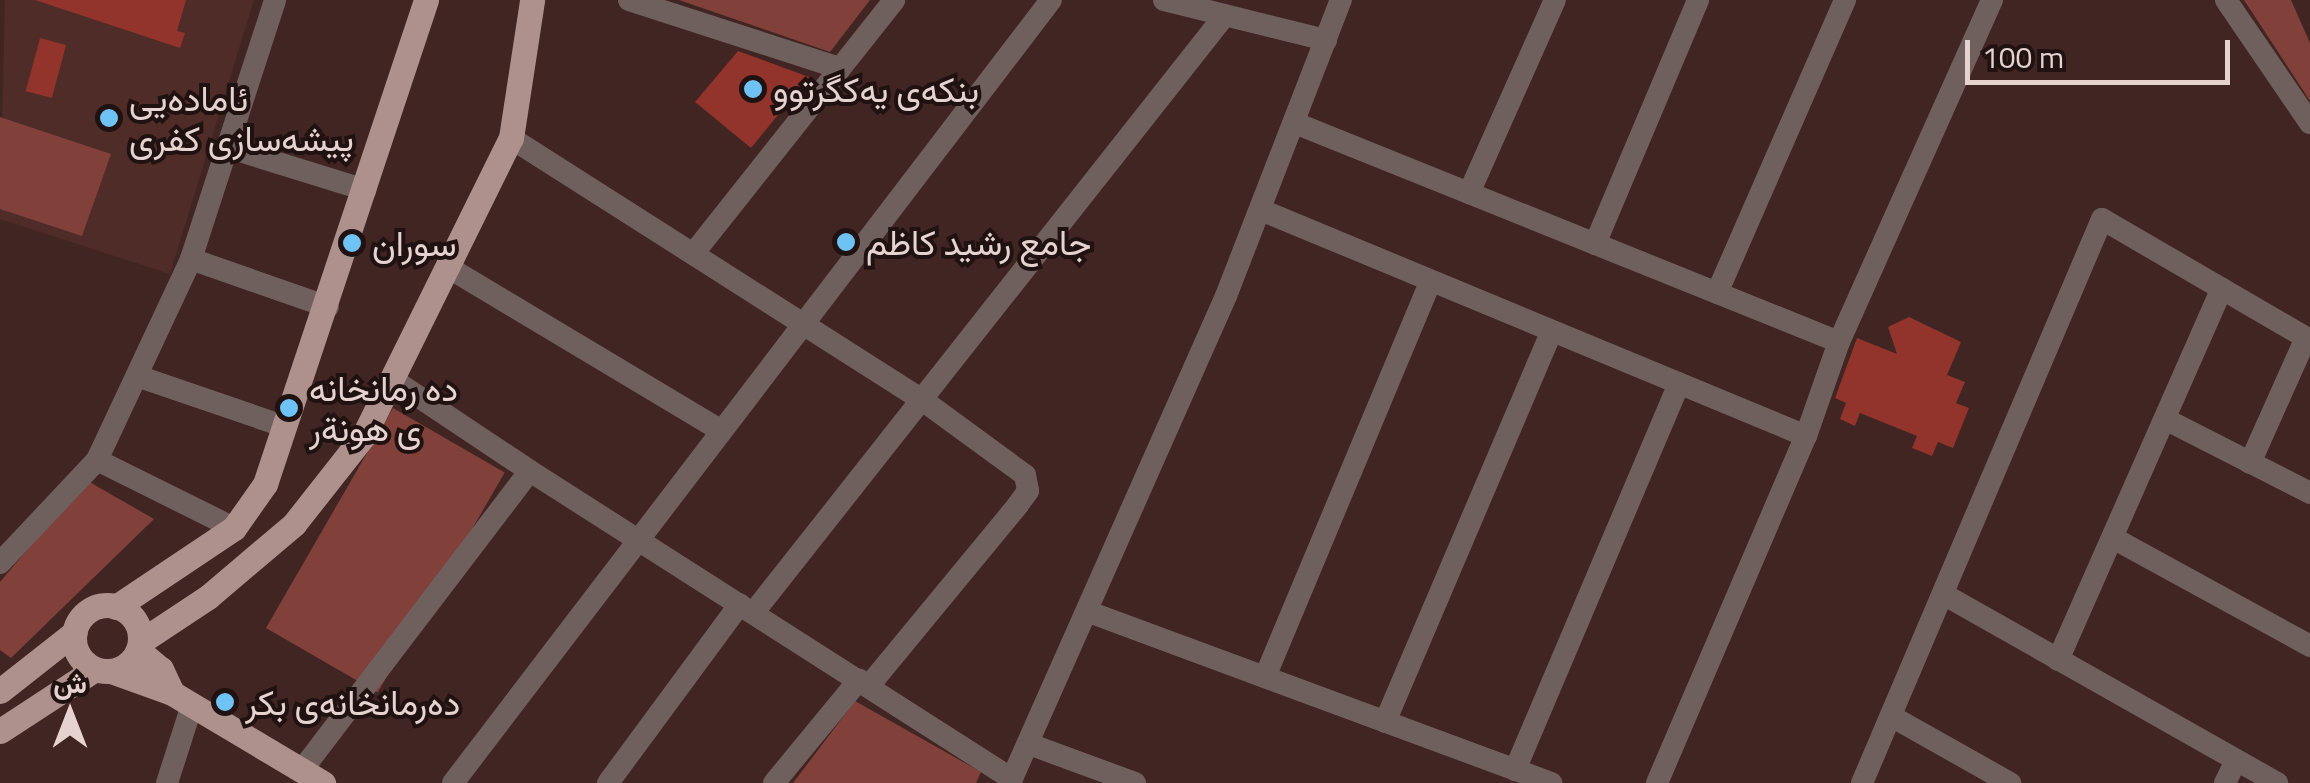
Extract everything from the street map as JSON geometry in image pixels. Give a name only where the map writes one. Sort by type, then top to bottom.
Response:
[{"type":"main road","points":[[0,692],[75,632],[90,610],[116,607],[234,528],[265,484],[328,307],[426,0]]},
{"type":"main road","points":[[0,732],[103,670],[208,597],[294,524],[364,434],[451,268],[511,138],[532,0]]},
{"type":"main road","points":[[116,607],[132,616],[139,646],[182,699]]},
{"type":"main road","points":[[75,632],[76,650],[103,670],[182,699],[313,777]]},
{"type":"street","points":[[0,564],[97,460],[191,260],[275,0]]},
{"type":"street","points":[[629,0],[840,68]]},
{"type":"street","points":[[693,254],[894,0]]},
{"type":"street","points":[[452,783],[1051,0]]},
{"type":"street","points":[[1164,0],[1326,40]]},
{"type":"street","points":[[392,379],[1011,781],[1089,612],[1261,210],[1341,0]]},
{"type":"street","points":[[1468,193],[1555,0]]},
{"type":"street","points":[[1595,244],[1698,0]]},
{"type":"street","points":[[1716,293],[1845,0]]},
{"type":"street","points":[[1657,783],[1806,436],[1839,342],[1992,0]]},
{"type":"street","points":[[2226,0],[2310,122]]},
{"type":"street","points":[[608,783],[921,399],[1226,15]]},
{"type":"street","points":[[1295,123],[1839,342]]},
{"type":"street","points":[[511,138],[921,399],[1025,475],[1028,491],[774,783]]},
{"type":"street","points":[[227,147],[365,190]]},
{"type":"street","points":[[1261,210],[1550,334],[1806,436]]},
{"type":"street","points":[[1862,783],[2102,219],[2308,339],[2250,462]]},
{"type":"street","points":[[191,260],[328,307]]},
{"type":"street","points":[[451,268],[720,430]]},
{"type":"street","points":[[1264,677],[1431,281]]},
{"type":"street","points":[[2058,660],[2222,289]]},
{"type":"street","points":[[1385,722],[1550,334]]},
{"type":"street","points":[[137,376],[286,427]]},
{"type":"street","points":[[1515,770],[1679,383]]},
{"type":"street","points":[[2165,419],[2310,493]]},
{"type":"street","points":[[97,460],[234,528]]},
{"type":"street","points":[[313,777],[530,471]]},
{"type":"street","points":[[2113,538],[2310,646]]},
{"type":"street","points":[[1943,594],[2277,783]]},
{"type":"street","points":[[1089,612],[1551,783]]},
{"type":"street","points":[[166,783],[182,699]]},
{"type":"street","points":[[1891,716],[2009,783]]},
{"type":"street","points":[[1029,744],[1135,783]]},
{"type":"street","points":[[2225,783],[2236,760]]},
{"type":"shaded area","name":"ئامادەیی پیشەسازی کفری","points":[[5,0],[254,0],[170,274],[0,219]]},
{"type":"shaded area","points":[[679,0],[870,0],[830,52]]},
{"type":"shaded area","points":[[2244,0],[2291,0],[2310,43],[2310,101]]},
{"type":"shaded area","points":[[0,117],[111,154],[82,236],[0,209]]},
{"type":"shaded area","points":[[393,408],[505,472],[378,692],[266,628]]},
{"type":"shaded area","points":[[86,480],[154,519],[11,658],[0,650],[0,582]]},
{"type":"shaded area","points":[[855,701],[981,772],[976,783],[793,783]]},
{"type":"building","points":[[35,0],[186,0],[177,31],[185,33],[180,48]]},
{"type":"building","points":[[40,38],[66,45],[52,98],[26,91]]},
{"type":"building","name":"بنکەی یەکگرتوو","points":[[738,51],[809,77],[751,148],[695,102]]},
{"type":"building","points":[[1909,317],[1961,342],[1947,375],[1965,382],[1956,403],[1969,408],[1953,448],[1938,442],[1932,456],[1912,448],[1917,436],[1860,413],[1855,426],[1840,419],[1846,403],[1835,398],[1857,338],[1897,354],[1888,327]]},
{"type":"place","name":"بنکەی یەکگرتوو","points":[[753,89]]},
{"type":"place","name":"ئامادەیی پیشەسازی کفری","points":[[109,118]]},
{"type":"place","name":"جامع رشيد كاظم","points":[[846,242]]},
{"type":"place","name":"سوران","points":[[352,243]]},
{"type":"place","name":"ده رمانخانه ى هونةر","points":[[289,408]]},
{"type":"place","name":"دەرمانخانەی بکر","points":[[225,702]]}]
